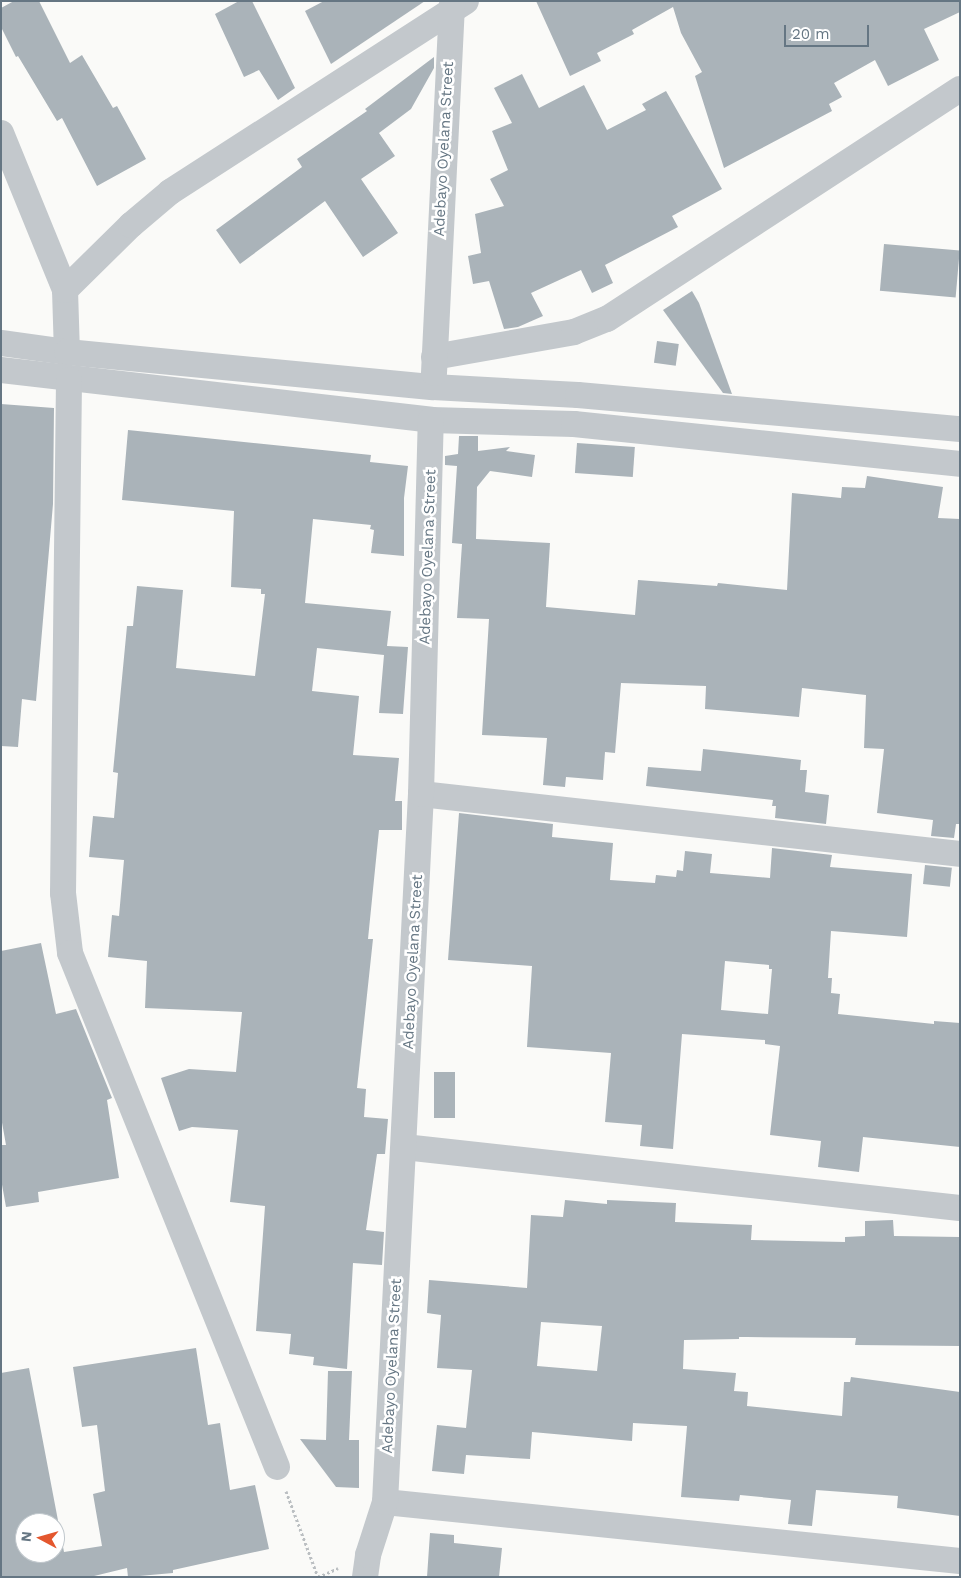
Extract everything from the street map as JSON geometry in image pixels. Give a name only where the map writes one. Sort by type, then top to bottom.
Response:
[{"type":"street","points":[[65,290],[131,225],[170,192],[456,5]]},
{"type":"street","name":"Adebayo Oyelana Street","points":[[433,387],[456,5]]},
{"type":"street","points":[[434,357],[574,332],[607,319],[960,89]]},
{"type":"street","points":[[1,133],[65,290],[67,352]]},
{"type":"street","points":[[1,343],[67,352],[433,387],[578,395],[960,429]]},
{"type":"street","points":[[1,370],[69,380],[431,420],[574,424],[960,464]]},
{"type":"street","points":[[69,380],[63,893],[70,953],[277,1467]]},
{"type":"street","name":"Adebayo Oyelana Street","points":[[365,1577],[368,1555],[385,1502],[421,794],[431,420]]},
{"type":"street","points":[[421,794],[960,854]]},
{"type":"street","points":[[404,1146],[960,1208]]},
{"type":"street","points":[[385,1502],[960,1561]]},
{"type":"path","points":[[277,1467],[318,1577]]},
{"type":"building","points":[[14,1],[39,1],[70,63],[82,55],[113,108],[117,106],[146,159],[97,186],[62,118],[57,121],[18,56],[16,57],[1,27],[1,8]]},
{"type":"building","points":[[239,1],[252,1],[295,88],[278,100],[259,70],[244,77],[215,14]]},
{"type":"building","points":[[324,1],[425,1],[331,64],[305,11]]},
{"type":"building","points":[[536,1],[960,1],[960,12],[924,29],[939,60],[888,86],[875,60],[834,83],[842,97],[829,104],[832,111],[724,168],[695,76],[702,72],[681,33],[673,7],[632,30],[634,34],[597,53],[601,61],[570,76]]},
{"type":"building","points":[[434,57],[434,68],[411,109],[379,133],[395,156],[361,179],[398,233],[363,257],[325,201],[240,264],[216,230],[302,167],[297,159],[367,111],[365,109]]},
{"type":"building","points":[[522,74],[539,108],[584,85],[607,130],[646,110],[642,104],[666,91],[722,189],[672,216],[678,227],[605,265],[613,283],[592,293],[581,270],[531,293],[543,316],[518,327],[504,329],[489,281],[473,284],[468,256],[481,253],[475,214],[504,206],[490,179],[508,170],[492,131],[512,123],[494,88]]},
{"type":"building","points":[[884,244],[960,251],[956,297],[880,291]]},
{"type":"building","points":[[692,291],[699,303],[732,394],[723,393],[663,310]]},
{"type":"building","points":[[657,341],[679,344],[676,366],[654,363]]},
{"type":"building","points":[[1,404],[54,408],[53,504],[36,701],[22,699],[18,747],[1,746]]},
{"type":"building","points":[[128,430],[371,455],[370,462],[408,466],[404,498],[404,556],[371,553],[374,530],[370,529],[371,525],[313,519],[305,603],[391,611],[387,646],[408,647],[403,714],[379,713],[384,655],[317,648],[312,691],[359,696],[353,755],[399,758],[395,801],[402,801],[402,830],[379,830],[368,939],[373,939],[357,1088],[366,1089],[364,1117],[388,1119],[385,1154],[377,1154],[366,1230],[384,1232],[382,1265],[353,1263],[347,1369],[313,1365],[314,1357],[289,1354],[291,1334],[256,1331],[265,1206],[230,1202],[238,1130],[192,1127],[179,1131],[161,1078],[189,1069],[236,1072],[242,1012],[145,1008],[147,961],[108,957],[112,915],[119,916],[124,860],[89,857],[93,816],[114,818],[118,773],[113,772],[127,626],[133,626],[137,586],[183,590],[176,668],[255,676],[265,594],[261,594],[261,589],[231,587],[234,511],[122,500]]},
{"type":"building","points":[[459,436],[478,436],[478,451],[510,447],[506,451],[535,455],[532,477],[490,471],[477,487],[476,539],[550,543],[546,607],[635,615],[638,580],[717,586],[718,583],[787,590],[792,493],[841,498],[842,487],[865,488],[867,476],[943,487],[938,518],[960,519],[960,824],[956,824],[954,838],[931,836],[933,820],[877,813],[884,749],[864,748],[866,695],[802,688],[799,717],[705,709],[706,686],[621,683],[615,753],[605,752],[603,780],[566,777],[565,787],[543,785],[547,738],[482,735],[489,619],[457,618],[462,544],[452,543],[457,466],[445,465],[445,456],[458,454]]},
{"type":"building","points":[[577,443],[635,447],[633,477],[575,473]]},
{"type":"building","points":[[703,749],[801,760],[800,770],[807,770],[805,792],[829,795],[826,824],[775,818],[776,806],[772,806],[773,800],[646,786],[648,767],[701,771]]},
{"type":"building","points":[[459,813],[553,824],[552,837],[613,843],[610,880],[655,883],[656,875],[676,877],[677,870],[683,871],[685,851],[712,854],[710,873],[770,878],[772,848],[832,855],[830,867],[912,874],[907,937],[831,931],[828,978],[832,978],[831,993],[840,994],[838,1014],[934,1024],[934,1021],[960,1023],[960,1147],[863,1137],[859,1172],[818,1167],[821,1141],[770,1135],[780,1046],[765,1044],[765,1040],[682,1034],[673,1149],[640,1146],[642,1125],[605,1122],[611,1053],[527,1047],[532,966],[448,960]],"holes":[[[725,961],[769,965],[769,969],[772,969],[768,1014],[721,1010]]]},
{"type":"building","points":[[925,865],[952,868],[950,887],[923,884]]},
{"type":"building","points":[[41,943],[56,1014],[76,1009],[112,1098],[107,1100],[119,1178],[38,1192],[39,1202],[6,1207],[1,1179],[1,1145],[6,1145],[1,1117],[1,951]]},
{"type":"building","points":[[434,1072],[455,1072],[455,1118],[434,1118]]},
{"type":"building","points":[[565,1200],[607,1204],[607,1200],[676,1203],[675,1222],[752,1225],[751,1240],[845,1242],[845,1237],[865,1236],[865,1221],[893,1220],[894,1236],[960,1237],[960,1346],[855,1345],[856,1338],[739,1337],[739,1339],[684,1340],[683,1369],[736,1373],[734,1391],[748,1392],[747,1406],[842,1416],[844,1382],[850,1382],[851,1377],[960,1392],[960,1516],[897,1508],[898,1496],[816,1490],[812,1526],[788,1524],[791,1500],[740,1495],[739,1501],[681,1497],[687,1426],[633,1423],[632,1441],[532,1432],[530,1459],[466,1455],[464,1474],[432,1471],[437,1425],[466,1428],[472,1370],[437,1368],[441,1315],[427,1313],[429,1280],[527,1288],[531,1215],[563,1217]],"holes":[[[541,1322],[602,1326],[597,1371],[537,1366]]]},
{"type":"building","points":[[196,1348],[208,1425],[220,1423],[230,1490],[255,1485],[269,1549],[173,1570],[173,1573],[128,1577],[127,1568],[90,1577],[1,1577],[1,1373],[29,1368],[57,1513],[15,1513],[15,1563],[65,1563],[65,1552],[102,1546],[93,1494],[105,1491],[97,1425],[82,1427],[73,1367]]},
{"type":"building","points":[[328,1371],[352,1371],[349,1440],[359,1440],[359,1488],[336,1487],[300,1439],[326,1440]]},
{"type":"building","points":[[430,1533],[454,1535],[454,1543],[502,1548],[499,1577],[427,1577]]}]
